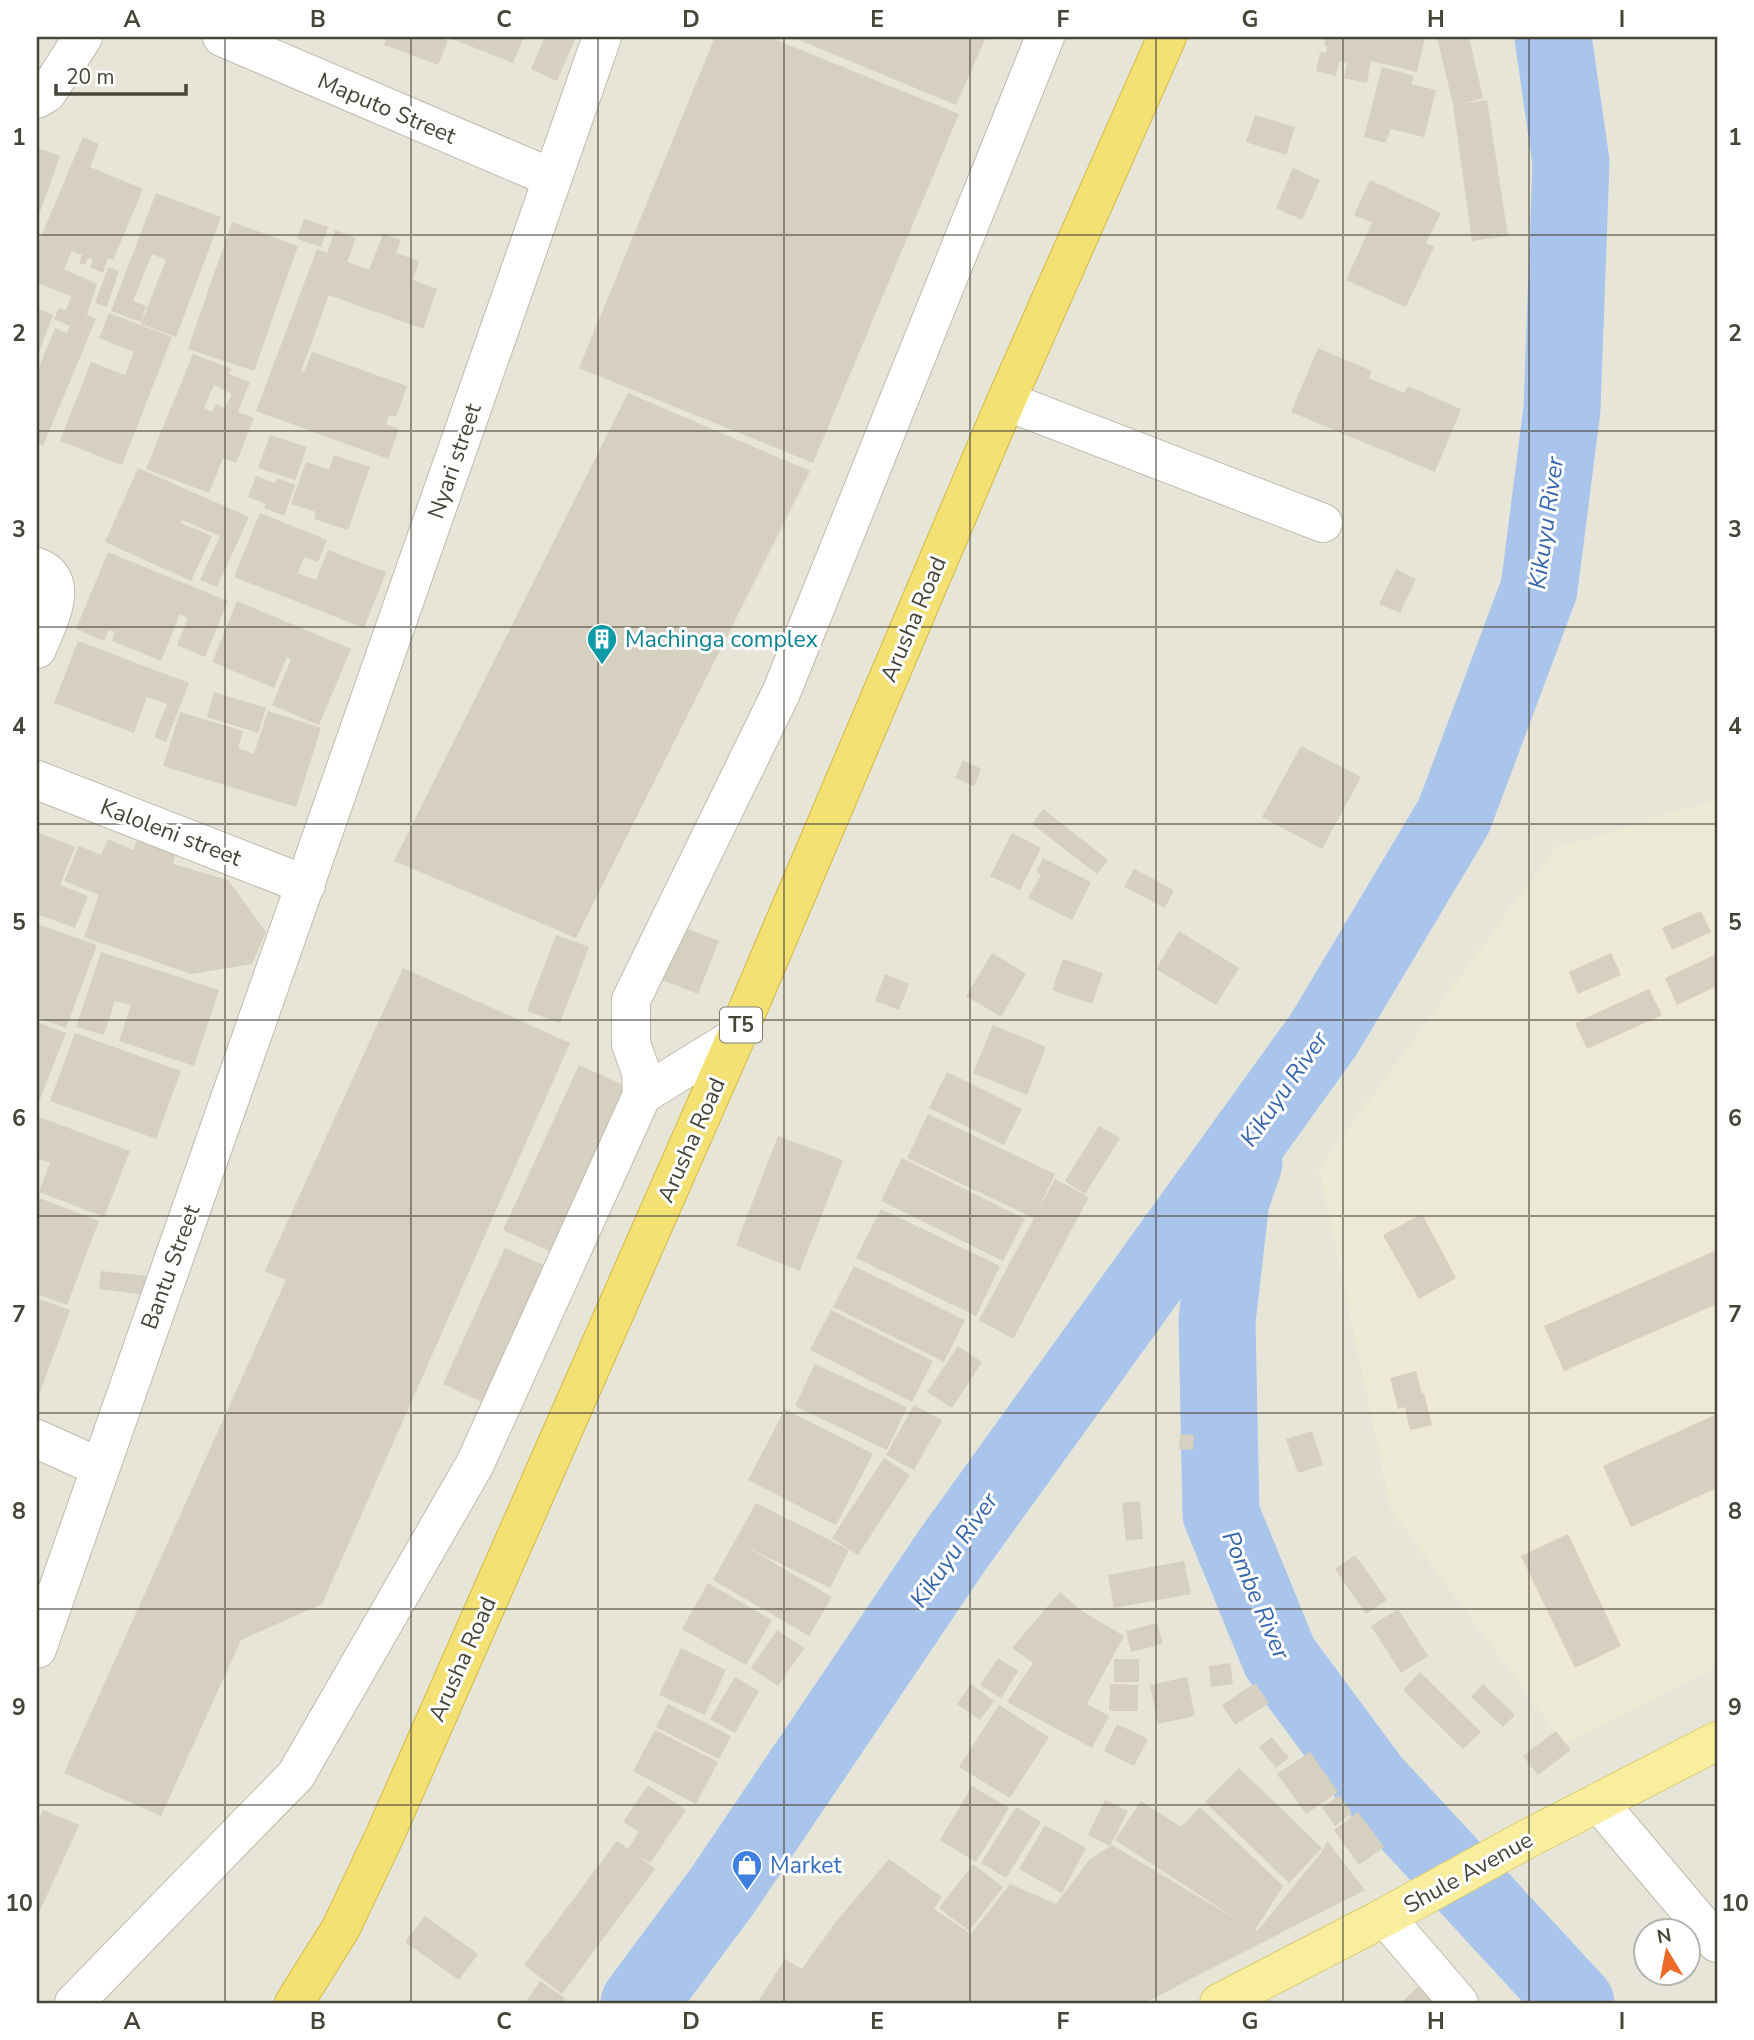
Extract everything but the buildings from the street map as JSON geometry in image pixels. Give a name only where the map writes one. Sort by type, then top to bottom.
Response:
[{"type":"highway","name":"Arusha Road","points":[[294,2003],[341,1928],[385,1835],[736,1037],[1006,401],[1167,37]]},
{"type":"main road","name":"Shule Avenue","points":[[1219,2003],[1717,1741]]},
{"type":"street","points":[[37,99],[47,93],[83,37]]},
{"type":"street","name":"Maputo Street","points":[[222,37],[552,178]]},
{"type":"street","name":"Nyari street","points":[[306,885],[602,37]]},
{"type":"street","points":[[74,2003],[296,1775],[475,1464],[642,1095],[641,1072],[631,1044],[631,1000],[781,693],[1045,37]]},
{"type":"street","points":[[1006,401],[1323,523]]},
{"type":"street","points":[[37,568],[47,571],[55,583],[55,603],[37,649]]},
{"type":"street","name":"Kaloleni street","points":[[37,779],[306,885]]},
{"type":"street","name":"Bantu Street","points":[[37,1649],[306,885]]},
{"type":"street","points":[[642,1095],[736,1037]]},
{"type":"street","points":[[37,1439],[99,1467]]},
{"type":"street","points":[[1599,1803],[1717,1943]]},
{"type":"street","points":[[1385,1917],[1459,2003]]},
{"type":"shaded area","points":[[37,37],[1717,37],[1717,2003],[37,2003]]},
{"type":"shaded area","points":[[1717,799],[1717,1667],[1565,1745],[1391,1510],[1319,1168],[1554,849]]},
{"type":"waterway","name":"Kikuyu River","points":[[639,2003],[723,1890],[951,1552],[1324,1034],[1454,816],[1539,589],[1562,409],[1571,162],[1553,37]]},
{"type":"waterway","name":"Pombe River","points":[[1244,1163],[1231,1200],[1217,1321],[1221,1514],[1280,1658],[1371,1781],[1576,2003]]},
{"type":"place","name":"Machinga complex","points":[[602,666]]},
{"type":"place","name":"Market","points":[[747,1892]]}]
